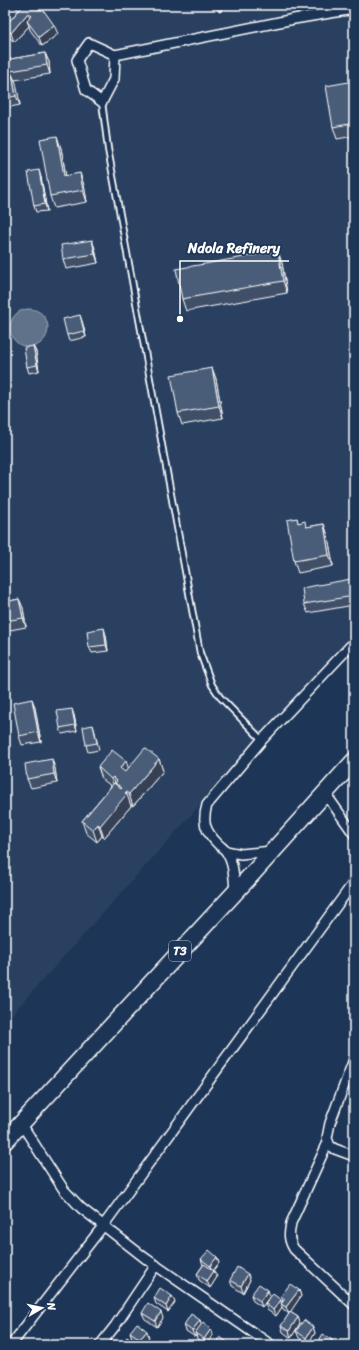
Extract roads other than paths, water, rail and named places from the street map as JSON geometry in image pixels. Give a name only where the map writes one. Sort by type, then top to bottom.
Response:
[{"type":"highway","name":"T3","points":[[5,1141],[354,761]]},
{"type":"street","points":[[115,55],[114,80],[102,102],[86,90],[77,60],[89,43],[115,55],[294,19],[354,10]]},
{"type":"street","points":[[235,892],[233,872],[226,851],[209,834],[205,826],[204,816],[207,805],[262,740],[354,642]]},
{"type":"street","points":[[326,793],[354,834]]},
{"type":"street","points":[[226,851],[242,854],[272,851]]},
{"type":"street","points":[[11,1345],[104,1226],[354,882]]},
{"type":"street","points":[[354,1059],[330,1123],[328,1142],[291,1223],[289,1235],[290,1242],[294,1249],[354,1305]]},
{"type":"street","points":[[21,1123],[64,1190],[81,1208],[144,1258],[271,1345]]},
{"type":"street","points":[[328,1142],[330,1146],[335,1149],[354,1156]]},
{"type":"street","points":[[101,1345],[156,1265]]},
{"type":"lane","points":[[102,102],[115,187],[200,653],[212,685],[220,697],[262,740]]},
{"type":"railway","points":[[219,5],[220,10]]},
{"type":"place","name":"Ndola Refinery","points":[[180,319]]}]
